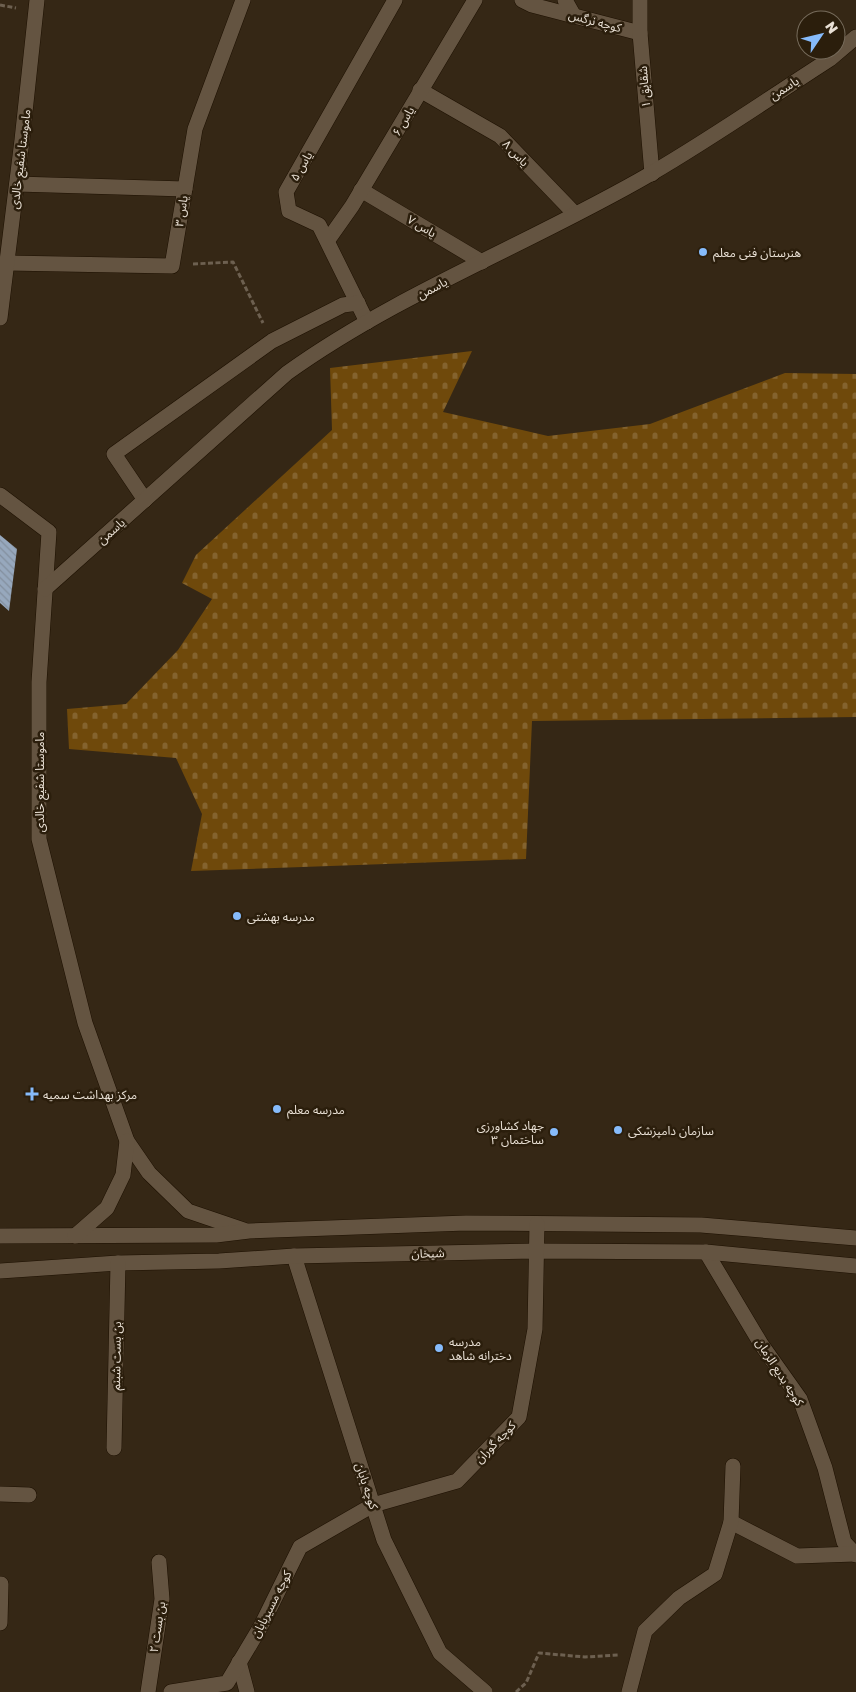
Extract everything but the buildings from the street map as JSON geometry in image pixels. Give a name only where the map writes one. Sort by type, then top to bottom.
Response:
[{"type":"street","name":"ماموستا شفیع خالدی","points":[[0,318],[37,0]]},
{"type":"street","name":"یاس ۳","points":[[172,266],[195,129],[243,0]]},
{"type":"street","name":"یاس ۵","points":[[367,322],[319,225],[289,211],[286,192],[395,0]]},
{"type":"street","name":"یاس ۶","points":[[328,240],[361,190],[475,0]]},
{"type":"street","name":"کوچه نرگس","points":[[522,0],[640,33]]},
{"type":"street","points":[[565,0],[574,16]]},
{"type":"street","name":"شقایق ۱","points":[[640,0],[640,33],[652,174]]},
{"type":"street","name":"یاسمن","points":[[45,589],[287,373],[367,322],[652,174],[830,59],[856,37]]},
{"type":"street","name":"یاس ۸","points":[[420,90],[500,136],[575,214]]},
{"type":"street","points":[[17,184],[185,189]]},
{"type":"street","name":"یاس ۷","points":[[361,190],[482,262]]},
{"type":"street","points":[[7,263],[172,266]]},
{"type":"street","points":[[146,500],[114,454],[272,341],[343,305],[358,303]]},
{"type":"street","name":"ماموستا شفیع خالدی","points":[[0,495],[49,532],[39,682],[38,839],[85,1023],[127,1141]]},
{"type":"street","points":[[127,1141],[150,1173],[188,1211],[249,1232]]},
{"type":"street","points":[[75,1236],[107,1208],[123,1175],[127,1141]]},
{"type":"street","points":[[0,1236],[216,1235],[466,1223],[701,1225],[856,1238]]},
{"type":"street","name":"کوچه گوران","points":[[373,1505],[457,1481],[518,1417],[535,1329],[537,1224]]},
{"type":"street","name":"شیخان","points":[[0,1271],[118,1263],[219,1261],[294,1256],[536,1251],[706,1252],[856,1266]]},
{"type":"street","name":"کوچه بدیع الزمان","points":[[706,1252],[761,1344],[800,1399],[825,1468],[844,1542],[856,1554]]},
{"type":"street","name":"کوچه بابان","points":[[294,1256],[384,1540],[440,1653],[485,1692]]},
{"type":"street","name":"بن بست شبنم","points":[[114,1448],[118,1263]]},
{"type":"street","points":[[628,1692],[645,1631],[679,1598],[715,1574],[731,1522],[733,1466]]},
{"type":"street","points":[[0,1494],[29,1494]]},
{"type":"street","name":"کوچه مسیربابان","points":[[171,1692],[227,1683],[261,1626],[300,1547],[373,1505]]},
{"type":"street","points":[[731,1522],[797,1556],[856,1554]]},
{"type":"street","name":"بن بست ۲","points":[[148,1692],[162,1599],[159,1562]]},
{"type":"street","points":[[0,1623],[2,1584]]},
{"type":"street","points":[[239,1662],[247,1692]]},
{"type":"path","points":[[172,266],[233,262],[272,341]]},
{"type":"path","points":[[516,1692],[526,1683],[539,1653],[585,1657],[639,1654]]},
{"type":"green space","points":[[472,351],[443,412],[548,436],[650,424],[785,373],[856,374],[856,717],[532,721],[526,859],[191,871],[202,814],[176,758],[69,749],[67,709],[126,704],[178,650],[212,599],[182,583],[196,555],[332,430],[330,368]]},
{"type":"place","name":"هنرستان فنی معلم","points":[[703,252]]},
{"type":"place","name":"مدرسه بهشتی","points":[[237,916]]},
{"type":"place","name":"مرکز بهداشت سمیه","points":[[32,1094]]},
{"type":"place","name":"مدرسه معلم","points":[[277,1109]]},
{"type":"place","name":"سازمان دامپزشکی","points":[[618,1130]]},
{"type":"place","name":"جهاد کشاورزی ساختمان ۳","points":[[554,1132]]},
{"type":"place","name":"مدرسه دخترانه شاهد","points":[[439,1348]]}]
